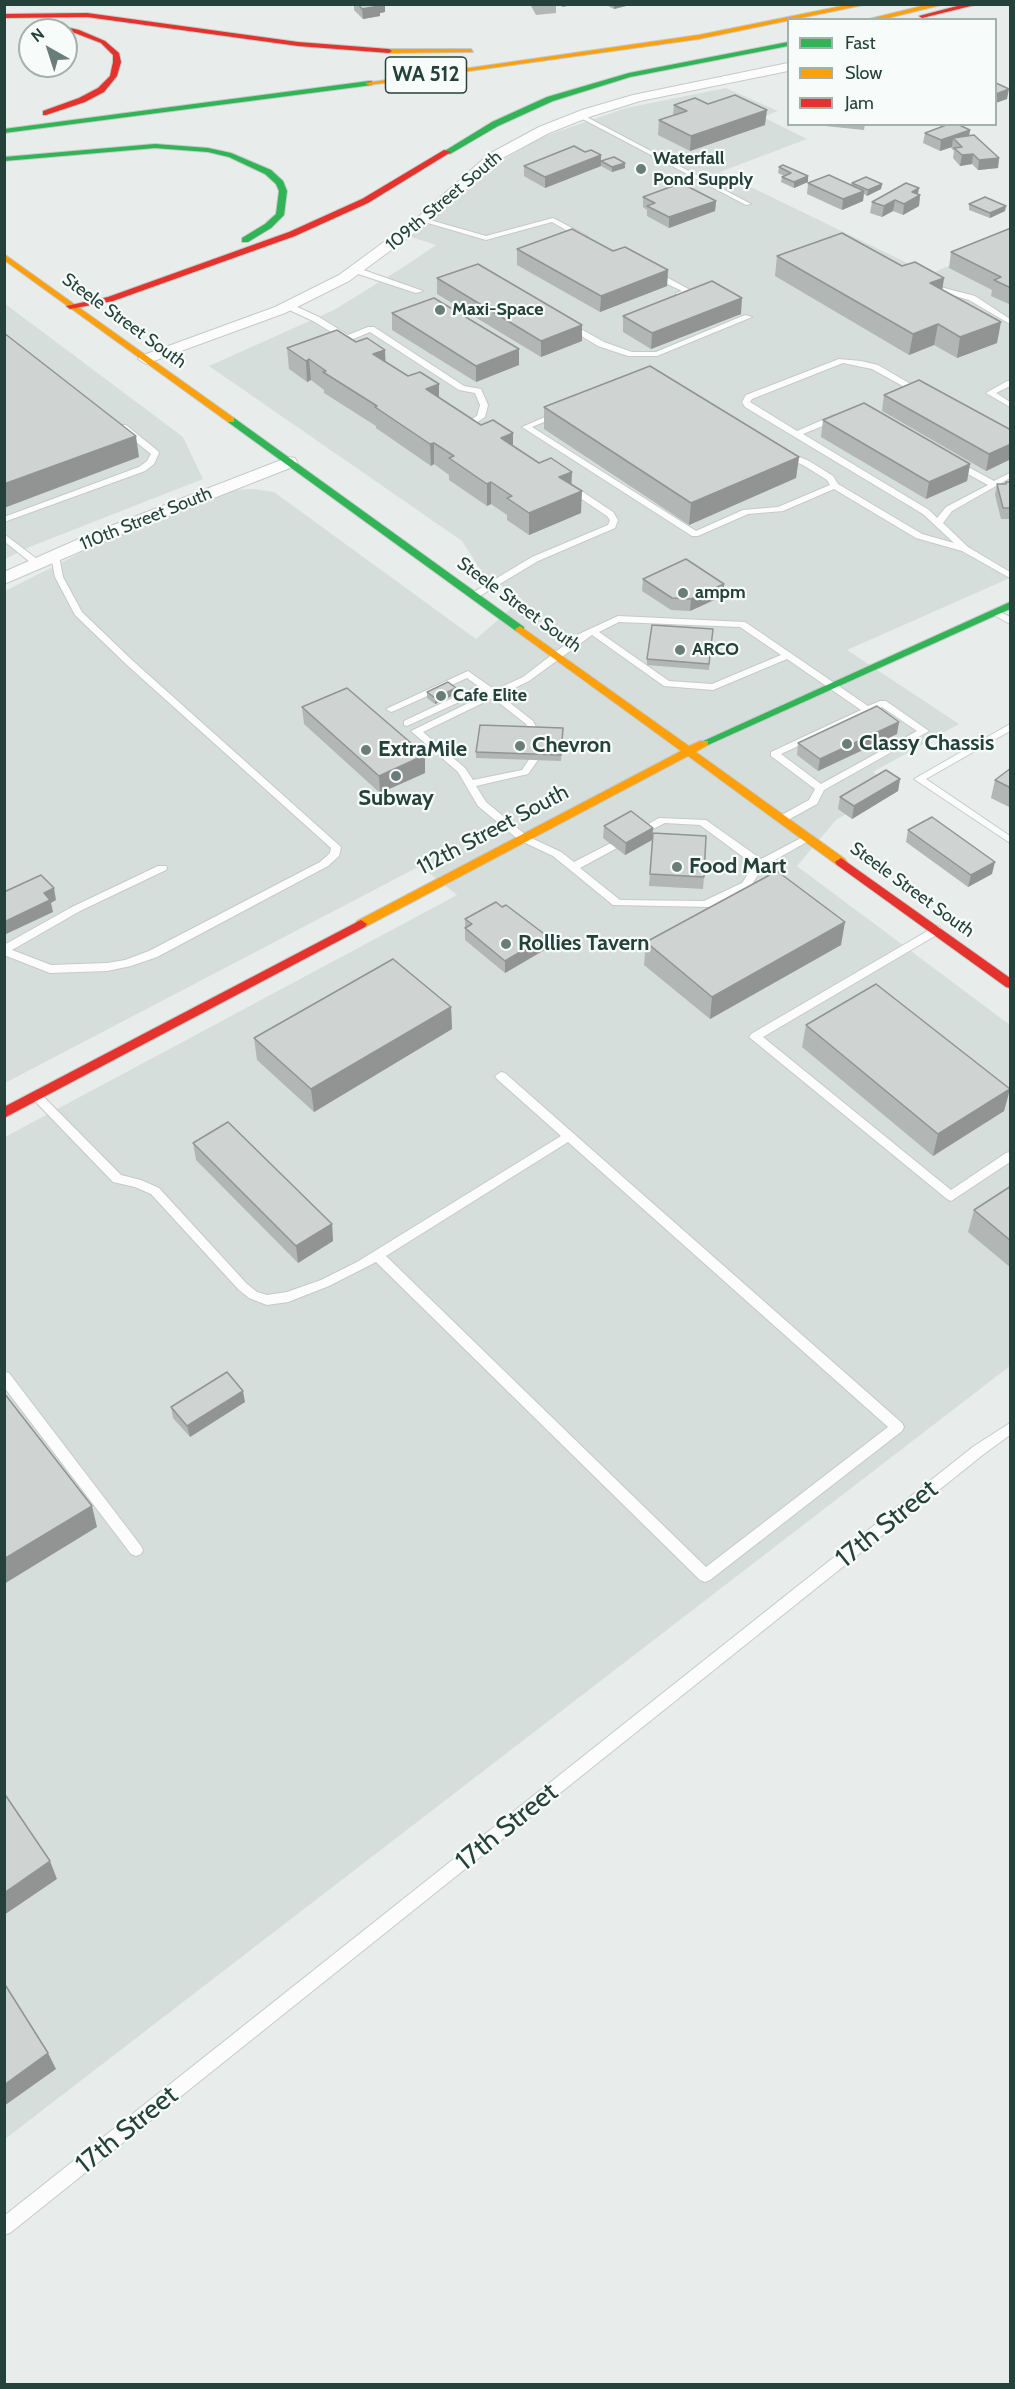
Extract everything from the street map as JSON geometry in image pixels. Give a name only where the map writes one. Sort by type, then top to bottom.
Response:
[{"type":"main road","name":"WA 512","points":[[798,18],[865,4]]},
{"type":"main road","points":[[877,18],[942,4]]},
{"type":"main road","points":[[915,18],[976,4]]},
{"type":"main road","points":[[513,48],[648,34],[845,9]]},
{"type":"main road","points":[[4,16],[87,15],[298,44],[370,51],[482,51]]},
{"type":"main road","name":"WA 512","points":[[4,131],[576,55],[699,37],[787,20]]},
{"type":"main road","points":[[4,24],[48,26],[77,31],[111,48],[117,54],[113,76],[92,95],[55,111],[4,121]]},
{"type":"main road","points":[[622,62],[787,34]]},
{"type":"main road","points":[[70,306],[110,299],[292,234],[365,201],[495,124],[550,99],[629,75],[787,44]]},
{"type":"main road","name":"WA 512","points":[[76,136],[408,92]]},
{"type":"main road","points":[[4,159],[129,147],[192,148],[220,152],[245,161],[268,172],[280,183],[284,198],[280,215],[259,232],[222,251],[95,291],[70,306]]},
{"type":"main road","name":"Steele Street South","points":[[4,256],[70,306],[475,595],[1011,984]]},
{"type":"main road","name":"112th Street South","points":[[4,1113],[689,750],[1011,605]]},
{"type":"street","name":"109th Street South","points":[[146,359],[288,306],[355,270],[423,220],[494,157],[522,141],[579,116],[662,92],[787,67]]},
{"type":"street","name":"110th Street South","points":[[4,579],[54,556],[289,462]]},
{"type":"lane","points":[[579,116],[748,204]]},
{"type":"lane","points":[[423,220],[486,238],[553,220],[590,239]]},
{"type":"lane","points":[[355,270],[419,291]]},
{"type":"lane","points":[[648,271],[688,291],[679,295]]},
{"type":"lane","points":[[928,285],[972,298],[1011,322]]},
{"type":"lane","points":[[288,306],[315,318],[356,344]]},
{"type":"lane","points":[[564,323],[601,344],[631,354],[657,354],[748,317]]},
{"type":"lane","points":[[347,338],[371,329],[462,388],[478,391],[484,405],[481,417],[470,423]]},
{"type":"lane","points":[[927,396],[875,367],[842,361],[748,397],[746,402],[926,512],[965,549]]},
{"type":"lane","points":[[835,486],[780,509],[746,512],[695,534],[526,427],[643,378],[656,379],[773,449],[806,463],[830,478],[835,486],[919,536],[965,549],[1011,575]]},
{"type":"lane","points":[[1011,383],[990,393],[1011,405]]},
{"type":"lane","points":[[797,434],[847,413]]},
{"type":"lane","points":[[460,416],[480,429]]},
{"type":"lane","points":[[4,520],[142,469],[151,462],[155,453],[113,420]]},
{"type":"lane","points":[[945,458],[994,485]]},
{"type":"lane","points":[[939,522],[948,509],[1011,476]]},
{"type":"lane","points":[[475,595],[535,559],[612,526],[614,520],[610,514],[555,478]]},
{"type":"lane","points":[[4,536],[38,564]]},
{"type":"lane","points":[[4,951],[50,969],[107,967],[127,963],[163,949],[324,864],[335,854],[336,847],[78,614],[59,577],[54,556]]},
{"type":"lane","points":[[995,612],[1011,621]]},
{"type":"lane","points":[[809,838],[760,864],[746,885],[706,905],[617,903],[557,854],[523,838],[482,804],[462,770],[416,731],[526,679],[591,631],[618,619],[742,624],[867,710]]},
{"type":"lane","points":[[591,631],[667,684],[713,687],[788,656]]},
{"type":"lane","points":[[391,709],[468,674],[530,723],[534,733]]},
{"type":"lane","points":[[407,723],[484,687]]},
{"type":"lane","points":[[782,819],[813,802],[820,788],[924,731],[883,703],[774,754],[820,788]]},
{"type":"lane","points":[[1011,727],[919,779],[1011,840]]},
{"type":"lane","points":[[470,784],[525,772],[533,760]]},
{"type":"lane","points":[[641,831],[663,820],[702,822],[760,864]]},
{"type":"lane","points":[[573,867],[614,846]]},
{"type":"lane","points":[[4,951],[76,909],[162,868]]},
{"type":"lane","points":[[936,930],[755,1036],[951,1196],[1011,1156]]},
{"type":"lane","points":[[377,1255],[705,1576],[897,1427],[501,1076]]},
{"type":"lane","points":[[36,1096],[117,1179],[137,1183],[155,1191],[253,1295],[267,1300],[288,1297],[325,1283],[377,1255],[569,1136]]},
{"type":"lane","points":[[4,1377],[136,1550]]},
{"type":"lane","name":"17th Street","points":[[4,2228],[951,1473],[1011,1428]]},
{"type":"shaded area","points":[[726,88],[778,111],[763,117],[807,139],[720,172],[930,274],[1010,239],[1010,578],[847,650],[959,724],[873,772],[894,787],[836,820],[797,866],[1010,1025],[1010,1366],[5,2139],[5,1137],[457,895],[420,866],[5,1083],[5,591],[94,546],[233,490],[254,489],[274,492],[476,639],[522,599],[483,574],[462,541],[209,366],[334,310],[436,245],[411,237],[505,159],[542,137],[626,108]]},
{"type":"shaded area","points":[[4,303],[183,437],[203,479],[32,546],[5,559]]},
{"type":"building","points":[[358,4],[377,4],[379,6],[362,9]]},
{"type":"building","points":[[997,83],[1009,89],[997,94]]},
{"type":"building","points":[[735,95],[767,110],[691,136],[659,120],[687,111],[674,105],[695,98],[708,104]]},
{"type":"building","points":[[944,126],[961,126],[970,130],[941,140],[925,133]]},
{"type":"building","points":[[974,135],[999,158],[979,160],[973,154],[962,155],[954,148],[962,147],[953,138]]},
{"type":"building","points":[[574,146],[585,152],[591,150],[601,155],[545,177],[524,166]]},
{"type":"building","points":[[614,157],[625,163],[612,167],[601,161]]},
{"type":"building","points":[[783,165],[808,176],[794,182],[782,177],[791,173],[779,167]]},
{"type":"building","points":[[829,175],[864,191],[843,199],[808,183]]},
{"type":"building","points":[[866,177],[882,184],[868,190],[852,183]]},
{"type":"building","points":[[681,183],[716,201],[669,217],[647,206],[655,203],[643,197]]},
{"type":"building","points":[[906,183],[919,188],[912,192],[920,195],[904,204],[895,200],[884,206],[872,202]]},
{"type":"building","points":[[985,197],[1006,206],[990,213],[969,204]]},
{"type":"building","points":[[1011,228],[1011,288],[994,280],[1001,277],[951,252]]},
{"type":"building","points":[[572,229],[613,251],[625,247],[668,270],[601,296],[517,249]]},
{"type":"building","points":[[842,233],[902,266],[915,262],[944,278],[930,283],[1001,322],[960,337],[938,324],[913,334],[777,256]]},
{"type":"building","points":[[478,264],[582,325],[541,341],[437,278]]},
{"type":"building","points":[[712,281],[742,298],[652,333],[623,316]]},
{"type":"building","points":[[434,298],[519,349],[476,366],[392,313]]},
{"type":"building","points":[[337,330],[356,342],[367,338],[385,350],[373,354],[408,376],[420,372],[439,384],[426,389],[481,425],[493,420],[513,433],[501,438],[539,463],[551,458],[572,472],[559,477],[582,491],[529,513],[507,498],[512,496],[491,482],[487,484],[449,458],[454,456],[434,443],[430,444],[375,407],[377,406],[323,372],[326,371],[309,359],[306,361],[287,348]]},
{"type":"building","points":[[4,333],[136,436],[4,484]]},
{"type":"building","points":[[650,366],[799,457],[691,503],[544,407]]},
{"type":"building","points":[[919,380],[1011,430],[1011,444],[989,454],[884,395]]},
{"type":"building","points":[[864,403],[970,464],[929,482],[823,420]]},
{"type":"building","points":[[1006,482],[1011,482],[1011,508],[1003,508],[997,484],[1006,484]]},
{"type":"building","points":[[686,559],[724,584],[691,599],[672,598],[643,579]]},
{"type":"building","name":"ARCO","points":[[652,625],[713,629],[709,664],[647,659]]},
{"type":"building","points":[[448,682],[456,688],[435,698],[427,692]]},
{"type":"building","points":[[347,688],[425,755],[379,776],[302,707]]},
{"type":"building","points":[[877,706],[899,722],[820,759],[798,743]]},
{"type":"building","name":"Chevron","points":[[480,725],[563,728],[561,755],[476,752]]},
{"type":"building","points":[[1011,768],[1011,788],[995,780]]},
{"type":"building","points":[[886,770],[900,779],[854,806],[840,797]]},
{"type":"building","points":[[631,811],[653,828],[626,843],[604,826]]},
{"type":"building","points":[[932,817],[995,862],[971,875],[908,830]]},
{"type":"building","name":"Food Mart","points":[[653,833],[706,836],[704,877],[650,874]]},
{"type":"building","points":[[777,871],[845,922],[712,997],[646,942]]},
{"type":"building","points":[[41,875],[54,888],[44,893],[50,900],[4,922],[4,892]]},
{"type":"building","name":"Rollies Tavern","points":[[496,902],[502,907],[506,905],[547,936],[505,961],[465,928],[472,924],[465,919]]},
{"type":"building","points":[[393,959],[451,1007],[311,1089],[254,1038]]},
{"type":"building","points":[[876,984],[1010,1089],[938,1134],[806,1025]]},
{"type":"building","points":[[228,1122],[332,1224],[296,1246],[193,1143]]},
{"type":"building","points":[[1011,1186],[1011,1241],[974,1210]]},
{"type":"building","points":[[227,1372],[243,1391],[187,1426],[171,1407]]},
{"type":"building","points":[[4,1393],[92,1506],[4,1559]]},
{"type":"building","points":[[4,1793],[50,1861],[4,1893]]},
{"type":"building","points":[[4,1983],[48,2053],[4,2085]]},
{"type":"traffic: fast","points":[[447,152],[495,124],[550,99],[629,75],[787,44]]},
{"type":"traffic: fast","points":[[4,131],[369,83]]},
{"type":"traffic: fast","points":[[4,159],[155,146],[208,150],[231,155],[268,172],[280,183],[283,191],[280,215],[268,226],[245,240]]},
{"type":"traffic: fast","points":[[231,420],[520,629]]},
{"type":"traffic: fast","points":[[704,743],[1010,605]]},
{"type":"traffic: slow","points":[[795,18],[865,4]]},
{"type":"traffic: slow","points":[[877,18],[942,4]]},
{"type":"traffic: slow","points":[[369,83],[699,37],[787,20]]},
{"type":"traffic: slow","points":[[389,51],[471,51]]},
{"type":"traffic: slow","points":[[4,256],[231,420]]},
{"type":"traffic: slow","points":[[520,629],[841,862]]},
{"type":"traffic: slow","points":[[361,924],[704,743]]},
{"type":"traffic: jam","points":[[922,16],[976,4]]},
{"type":"traffic: jam","points":[[4,16],[87,15],[298,44],[389,51]]},
{"type":"traffic: jam","points":[[46,113],[82,100],[101,90],[113,76],[117,54],[103,42],[78,31]]},
{"type":"traffic: jam","points":[[70,306],[110,299],[292,234],[365,201],[447,152]]},
{"type":"traffic: jam","points":[[841,862],[1010,984]]},
{"type":"traffic: jam","points":[[4,1113],[361,924]]},
{"type":"place","name":"Waterfall Pond Supply","points":[[641,169]]},
{"type":"place","name":"Maxi-Space","points":[[440,310]]},
{"type":"place","name":"ampm","points":[[683,593]]},
{"type":"place","name":"ARCO","points":[[680,650]]},
{"type":"place","name":"Cafe Elite","points":[[441,696]]},
{"type":"place","name":"Classy Chassis","points":[[847,744]]},
{"type":"place","name":"Chevron","points":[[520,746]]},
{"type":"place","name":"ExtraMile","points":[[366,750]]},
{"type":"place","name":"Subway","points":[[396,776]]},
{"type":"place","name":"Food Mart","points":[[677,867]]},
{"type":"place","name":"Rollies Tavern","points":[[506,944]]}]
